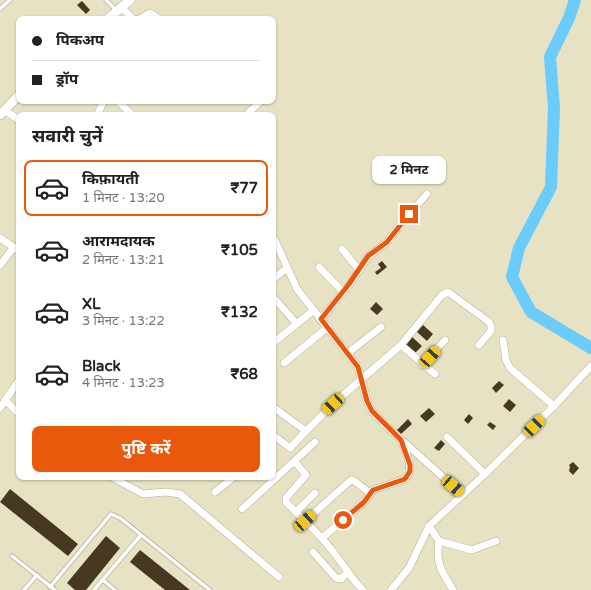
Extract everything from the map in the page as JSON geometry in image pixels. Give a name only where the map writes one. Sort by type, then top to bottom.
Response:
[{"type":"street","points":[[111,16],[130,0]]},
{"type":"street","points":[[119,9],[129,16]]},
{"type":"street","points":[[144,16],[150,13],[154,16]]},
{"type":"street","points":[[16,98],[2,112],[16,119]]},
{"type":"street","points":[[121,104],[129,112]]},
{"type":"street","points":[[249,112],[258,104]]},
{"type":"street","points":[[321,319],[343,292],[368,256],[387,242],[404,220],[428,194]]},
{"type":"street","points":[[0,238],[16,249],[0,265]]},
{"type":"street","points":[[276,243],[297,288],[358,367],[367,401],[372,411],[401,440],[463,495]]},
{"type":"street","points":[[342,249],[359,270]]},
{"type":"street","points":[[319,267],[343,292]]},
{"type":"street","points":[[276,277],[287,268]]},
{"type":"street","points":[[290,448],[323,413],[401,345],[442,295],[448,292],[489,322],[491,326],[490,331],[479,345]]},
{"type":"street","points":[[276,300],[298,324]]},
{"type":"street","points":[[276,341],[314,310]]},
{"type":"street","points":[[284,363],[328,327]]},
{"type":"street","points":[[348,353],[381,327]]},
{"type":"street","points":[[422,365],[445,340]]},
{"type":"street","points":[[503,340],[506,360],[510,368],[554,406]]},
{"type":"street","points":[[401,345],[422,365],[435,374]]},
{"type":"street","points":[[391,590],[409,568],[429,526],[485,474],[554,406],[591,366]]},
{"type":"street","points":[[0,408],[16,384]]},
{"type":"street","points":[[5,400],[16,411]]},
{"type":"street","points":[[276,409],[306,431]]},
{"type":"street","points":[[447,437],[485,474]]},
{"type":"street","points":[[276,439],[290,448],[306,475],[285,500],[322,538],[346,566],[350,578],[363,590]]},
{"type":"street","points":[[322,538],[364,502],[370,493],[408,476],[410,465],[401,440]]},
{"type":"street","points":[[276,479],[315,442]]},
{"type":"street","points":[[118,480],[143,494],[166,492],[180,494],[279,577]]},
{"type":"street","points":[[215,492],[230,480]]},
{"type":"street","points":[[242,509],[275,480]]},
{"type":"street","points":[[305,521],[351,480],[354,480],[370,493]]},
{"type":"street","points":[[296,512],[315,493]]},
{"type":"street","points":[[429,526],[439,541],[472,550],[496,541]]},
{"type":"street","points":[[439,541],[437,554],[438,561],[453,590]]},
{"type":"street","points":[[313,552],[336,578],[341,578],[348,572]]},
{"type":"lane","points":[[0,9],[10,0]]},
{"type":"lane","points":[[106,0],[119,9]]},
{"type":"lane","points":[[50,587],[112,514],[120,518],[210,590]]},
{"type":"lane","points":[[94,590],[141,535]]},
{"type":"lane","points":[[12,556],[55,590]]},
{"type":"lane","points":[[24,590],[37,575]]},
{"type":"lane","points":[[102,580],[114,590]]},
{"type":"building","points":[[82,1],[90,10],[86,14],[77,5]]},
{"type":"building","points":[[382,261],[387,267],[377,275],[375,272],[381,268],[378,264]]},
{"type":"building","points":[[376,302],[383,309],[377,315],[370,309]]},
{"type":"building","points":[[423,325],[433,334],[427,341],[417,332]]},
{"type":"building","points":[[411,336],[422,346],[413,355],[403,346]]},
{"type":"building","points":[[499,381],[504,385],[496,393],[492,388]]},
{"type":"building","points":[[509,399],[516,405],[510,412],[503,406]]},
{"type":"building","points":[[429,408],[435,414],[426,422],[420,416]]},
{"type":"building","points":[[469,414],[473,418],[468,424],[464,420]]},
{"type":"building","points":[[408,419],[412,424],[401,434],[397,430]]},
{"type":"building","points":[[490,422],[496,426],[493,430],[487,425]]},
{"type":"building","points":[[441,440],[445,444],[439,451],[434,448]]},
{"type":"building","points":[[573,462],[579,468],[573,475],[569,471],[569,465]]},
{"type":"building","points":[[10,489],[78,544],[68,556],[0,502]]},
{"type":"building","points":[[106,536],[120,548],[86,590],[75,590],[67,583]]},
{"type":"building","points":[[140,550],[190,590],[165,590],[130,562]]},
{"type":"waterway","points":[[575,0],[569,18],[550,57],[554,108],[551,187],[519,248],[512,277],[531,312],[591,348]]},
{"type":"route","points":[[343,520],[364,502],[373,490],[405,479],[410,471],[410,465],[401,440],[377,418],[372,411],[367,401],[358,367],[321,319],[349,284],[368,256],[387,242],[409,214]]}]
